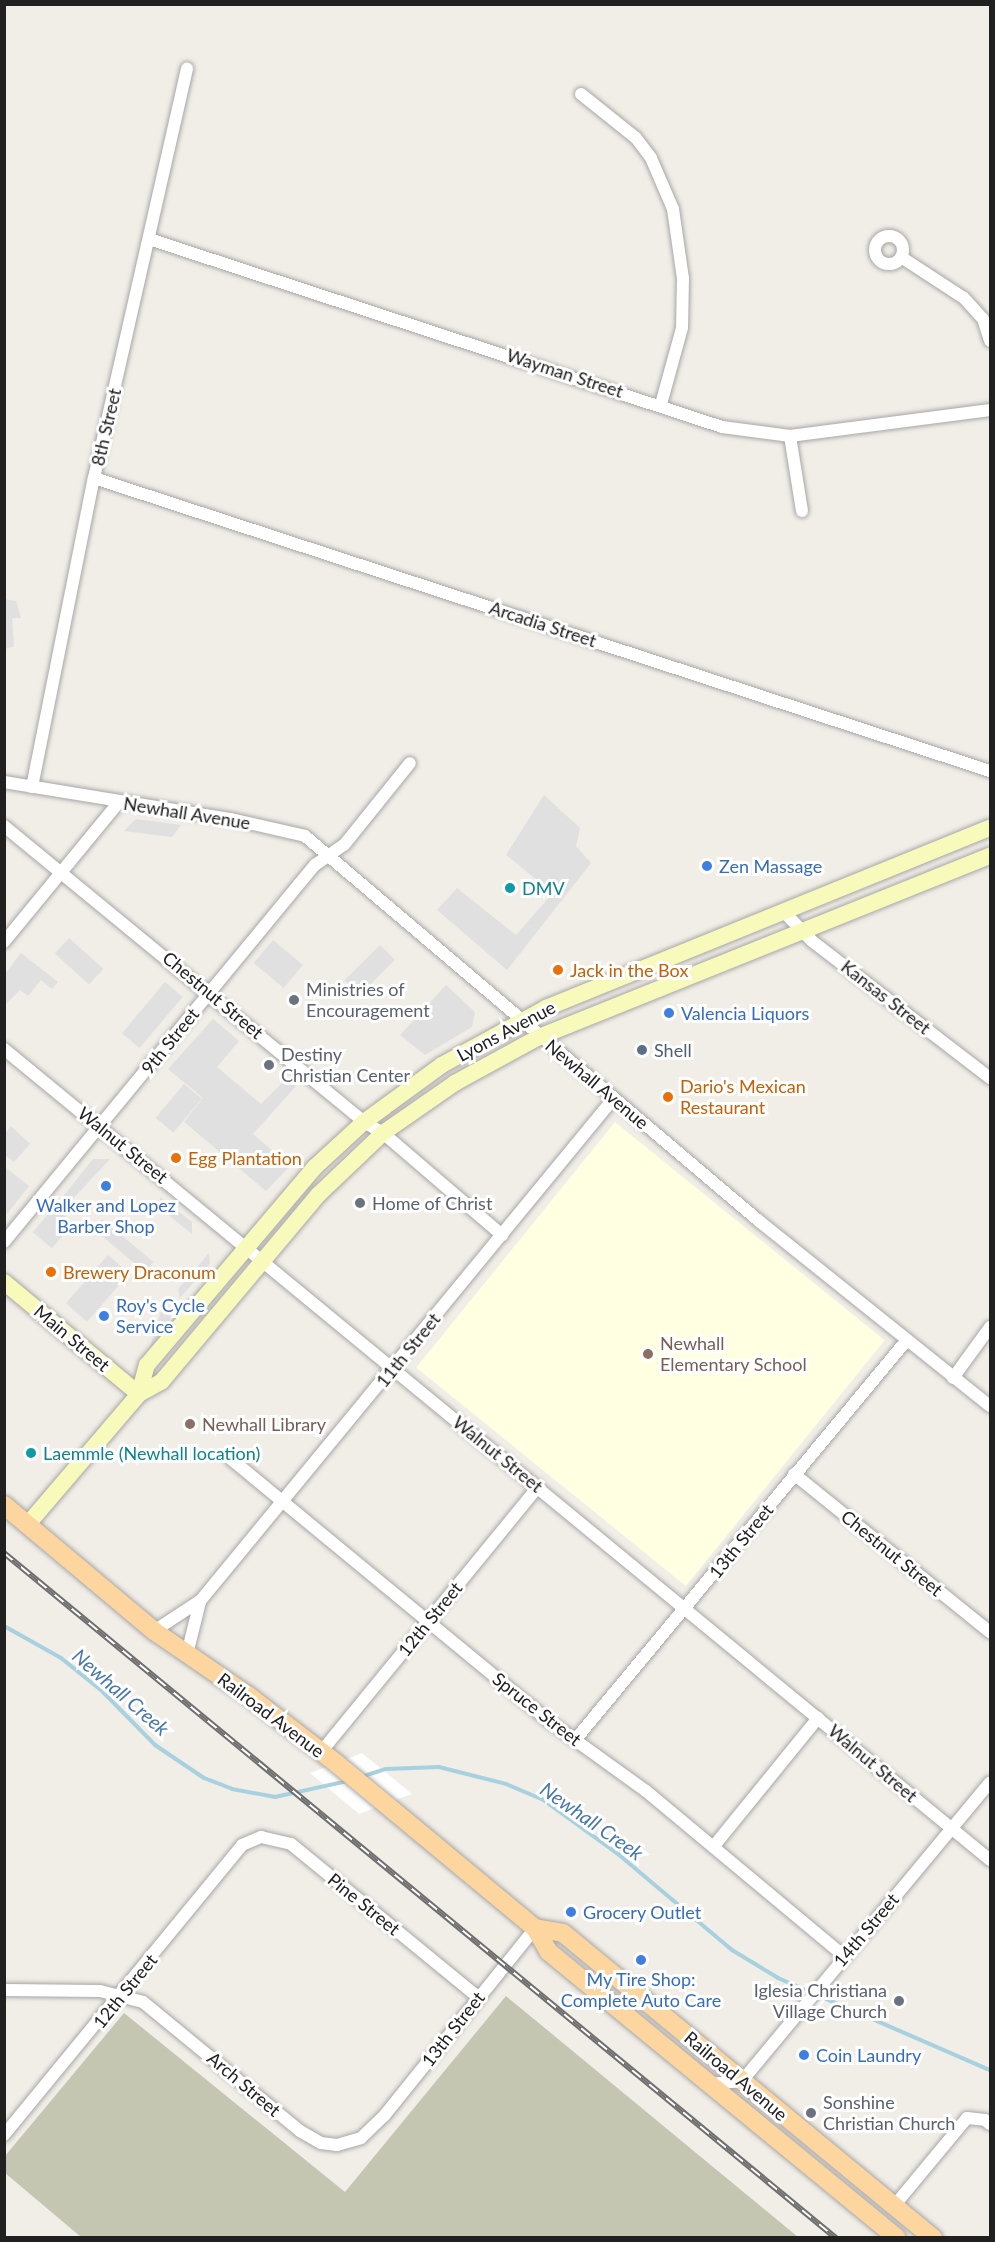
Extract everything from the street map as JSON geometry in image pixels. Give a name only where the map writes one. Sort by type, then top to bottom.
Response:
[{"type":"main road","name":"Lyons Avenue","points":[[140,1394],[147,1365],[315,1167],[364,1122],[442,1065],[522,1019],[990,828]]},
{"type":"main road","name":"Lyons Avenue","points":[[28,1524],[140,1394],[162,1381],[261,1261],[339,1173],[383,1133],[455,1083],[539,1037],[990,856]]},
{"type":"main road","name":"Main Street","points":[[4,1282],[140,1394]]},
{"type":"main road","name":"Railroad Avenue","points":[[4,1505],[154,1631],[249,1696],[336,1763],[535,1928],[549,1952],[897,2238]]},
{"type":"main road","name":"Railroad Avenue","points":[[535,1928],[563,1933],[933,2238]]},
{"type":"street","name":"8th Street","points":[[32,787],[94,478],[187,69]]},
{"type":"street","points":[[581,94],[636,138],[651,158],[673,209],[683,278],[682,328],[661,404]]},
{"type":"street","name":"Wayman Street","points":[[149,239],[661,404],[722,427],[790,436],[990,410]]},
{"type":"street","points":[[902,257],[964,298],[983,319],[990,341]]},
{"type":"street","points":[[790,436],[802,511]]},
{"type":"street","name":"Arcadia Street","points":[[94,478],[990,771]]},
{"type":"street","name":"9th Street","points":[[4,1242],[315,865],[344,845],[410,763]]},
{"type":"street","name":"Newhall Avenue","points":[[4,782],[297,833],[330,855],[522,1019],[539,1037],[906,1341],[990,1406]]},
{"type":"street","points":[[4,942],[118,802]]},
{"type":"street","name":"Chestnut Street","points":[[4,826],[63,872],[364,1122],[383,1133],[502,1235]]},
{"type":"street","name":"Kansas Street","points":[[784,912],[802,931],[990,1078]]},
{"type":"street","name":"Walnut Street","points":[[4,1049],[686,1607],[990,1860]]},
{"type":"street","name":"11th Street","points":[[154,1631],[201,1600],[614,1098]]},
{"type":"street","points":[[953,1377],[990,1327]]},
{"type":"street","name":"13th Street","points":[[575,1740],[906,1341]]},
{"type":"street","name":"Spruce Street","points":[[231,1459],[575,1740],[714,1846],[844,1956]]},
{"type":"street","name":"Chestnut Street","points":[[794,1474],[990,1632]]},
{"type":"street","name":"12th Street","points":[[321,1752],[538,1487]]},
{"type":"street","name":"11th Street","points":[[187,1654],[201,1600]]},
{"type":"street","points":[[714,1846],[818,1718]]},
{"type":"street","name":"14th Street","points":[[742,2081],[990,1782]]},
{"type":"street","name":"Pine Street","points":[[242,1845],[261,1837],[291,1844],[478,1997]]},
{"type":"street","name":"12th Street","points":[[4,2135],[123,1994],[242,1845]]},
{"type":"street","name":"13th Street","points":[[371,2129],[535,1928]]},
{"type":"street","points":[[4,1990],[123,1994]]},
{"type":"street","name":"Arch Street","points":[[123,1994],[143,2002],[300,2131],[321,2143],[350,2143],[371,2129]]},
{"type":"street","points":[[709,2084],[742,2081]]},
{"type":"street","points":[[894,2206],[967,2118],[985,2120],[990,2124]]},
{"type":"shaded area","points":[[4,599],[16,601],[21,618],[12,618],[14,646],[5,649]]},
{"type":"shaded area","points":[[544,795],[580,828],[576,846],[591,863],[507,970],[437,910],[457,888],[516,935],[553,893],[506,855]]},
{"type":"shaded area","points":[[136,819],[181,825],[172,837],[124,831]]},
{"type":"shaded area","points":[[69,938],[103,969],[89,984],[55,954]]},
{"type":"shaded area","points":[[273,940],[303,965],[284,988],[254,963]]},
{"type":"shaded area","points":[[380,945],[395,960],[359,995],[345,980]]},
{"type":"shaded area","points":[[21,953],[58,982],[52,989],[41,980],[28,996],[20,990],[5,1005],[5,974]]},
{"type":"shaded area","points":[[165,982],[183,997],[140,1048],[122,1033]]},
{"type":"shaded area","points":[[446,985],[475,1012],[472,1027],[425,1055],[400,1035]]},
{"type":"shaded area","points":[[213,1019],[239,1041],[217,1067],[261,1104],[287,1078],[296,1086],[253,1134],[290,1166],[266,1191],[184,1122],[203,1098],[168,1069]]},
{"type":"shaded area","points":[[184,1084],[202,1099],[173,1132],[156,1118]]},
{"type":"shaded area","name":"Newhall Elementary School","points":[[615,1122],[885,1340],[686,1586],[416,1368]]},
{"type":"shaded area","points":[[11,1126],[30,1144],[14,1162],[5,1155],[5,1134]]},
{"type":"shaded area","points":[[93,1159],[110,1159],[70,1202],[61,1199]]},
{"type":"shaded area","points":[[5,1167],[29,1186],[7,1214],[4,1212]]},
{"type":"shaded area","points":[[160,1197],[192,1222],[192,1234],[160,1208]]},
{"type":"shaded area","points":[[54,1207],[73,1223],[52,1248],[33,1232]]},
{"type":"shaded area","points":[[102,1219],[153,1262],[145,1272],[94,1229]]},
{"type":"shaded area","points":[[209,1253],[210,1264],[180,1298],[178,1289]]},
{"type":"shaded area","points":[[108,1255],[129,1273],[87,1322],[66,1303]]},
{"type":"shaded area","points":[[163,1305],[173,1308],[156,1361],[147,1359]]},
{"type":"shaded area","points":[[506,1996],[798,2237],[81,2237],[5,2173],[5,2156],[124,2013],[345,2192]]},
{"type":"pier","points":[[362,1753],[412,1794],[359,1814],[310,1773]]},
{"type":"pier","points":[[806,1983],[831,1994],[818,2009],[793,1998]]},
{"type":"waterway","name":"Newhall Creek","points":[[4,1626],[61,1658],[101,1690],[155,1745],[204,1778],[232,1789],[275,1797],[348,1781]]},
{"type":"waterway","name":"Newhall Creek","points":[[361,1777],[386,1769],[439,1767],[506,1784],[542,1799],[618,1854],[732,1950],[778,1978],[990,2070]]},
{"type":"railway","points":[[4,1553],[836,2238]]},
{"type":"place","name":"Zen Massage","points":[[707,866]]},
{"type":"place","name":"DMV","points":[[510,888]]},
{"type":"place","name":"Jack in the Box","points":[[558,970]]},
{"type":"place","name":"Ministries of Encouragement","points":[[294,1000]]},
{"type":"place","name":"Valencia Liquors","points":[[669,1013]]},
{"type":"place","name":"Shell","points":[[642,1050]]},
{"type":"place","name":"Destiny Christian Center","points":[[269,1065]]},
{"type":"place","name":"Dario's Mexican Restaurant","points":[[668,1097]]},
{"type":"place","name":"Egg Plantation","points":[[176,1158]]},
{"type":"place","name":"Walker and Lopez Barber Shop","points":[[106,1186]]},
{"type":"place","name":"Home of Christ","points":[[360,1203]]},
{"type":"place","name":"Brewery Draconum","points":[[51,1272]]},
{"type":"place","name":"Roy's Cycle Service","points":[[104,1316]]},
{"type":"place","name":"Newhall Elementary School","points":[[648,1354]]},
{"type":"place","name":"Newhall Library","points":[[190,1424]]},
{"type":"place","name":"Laemmle (Newhall location)","points":[[31,1453]]},
{"type":"place","name":"Grocery Outlet","points":[[571,1912]]},
{"type":"place","name":"My Tire Shop: Complete Auto Care","points":[[641,1960]]},
{"type":"place","name":"Iglesia Christiana Village Church","points":[[899,2001]]},
{"type":"place","name":"Coin Laundry","points":[[804,2055]]},
{"type":"place","name":"Sonshine Christian Church","points":[[811,2113]]}]
